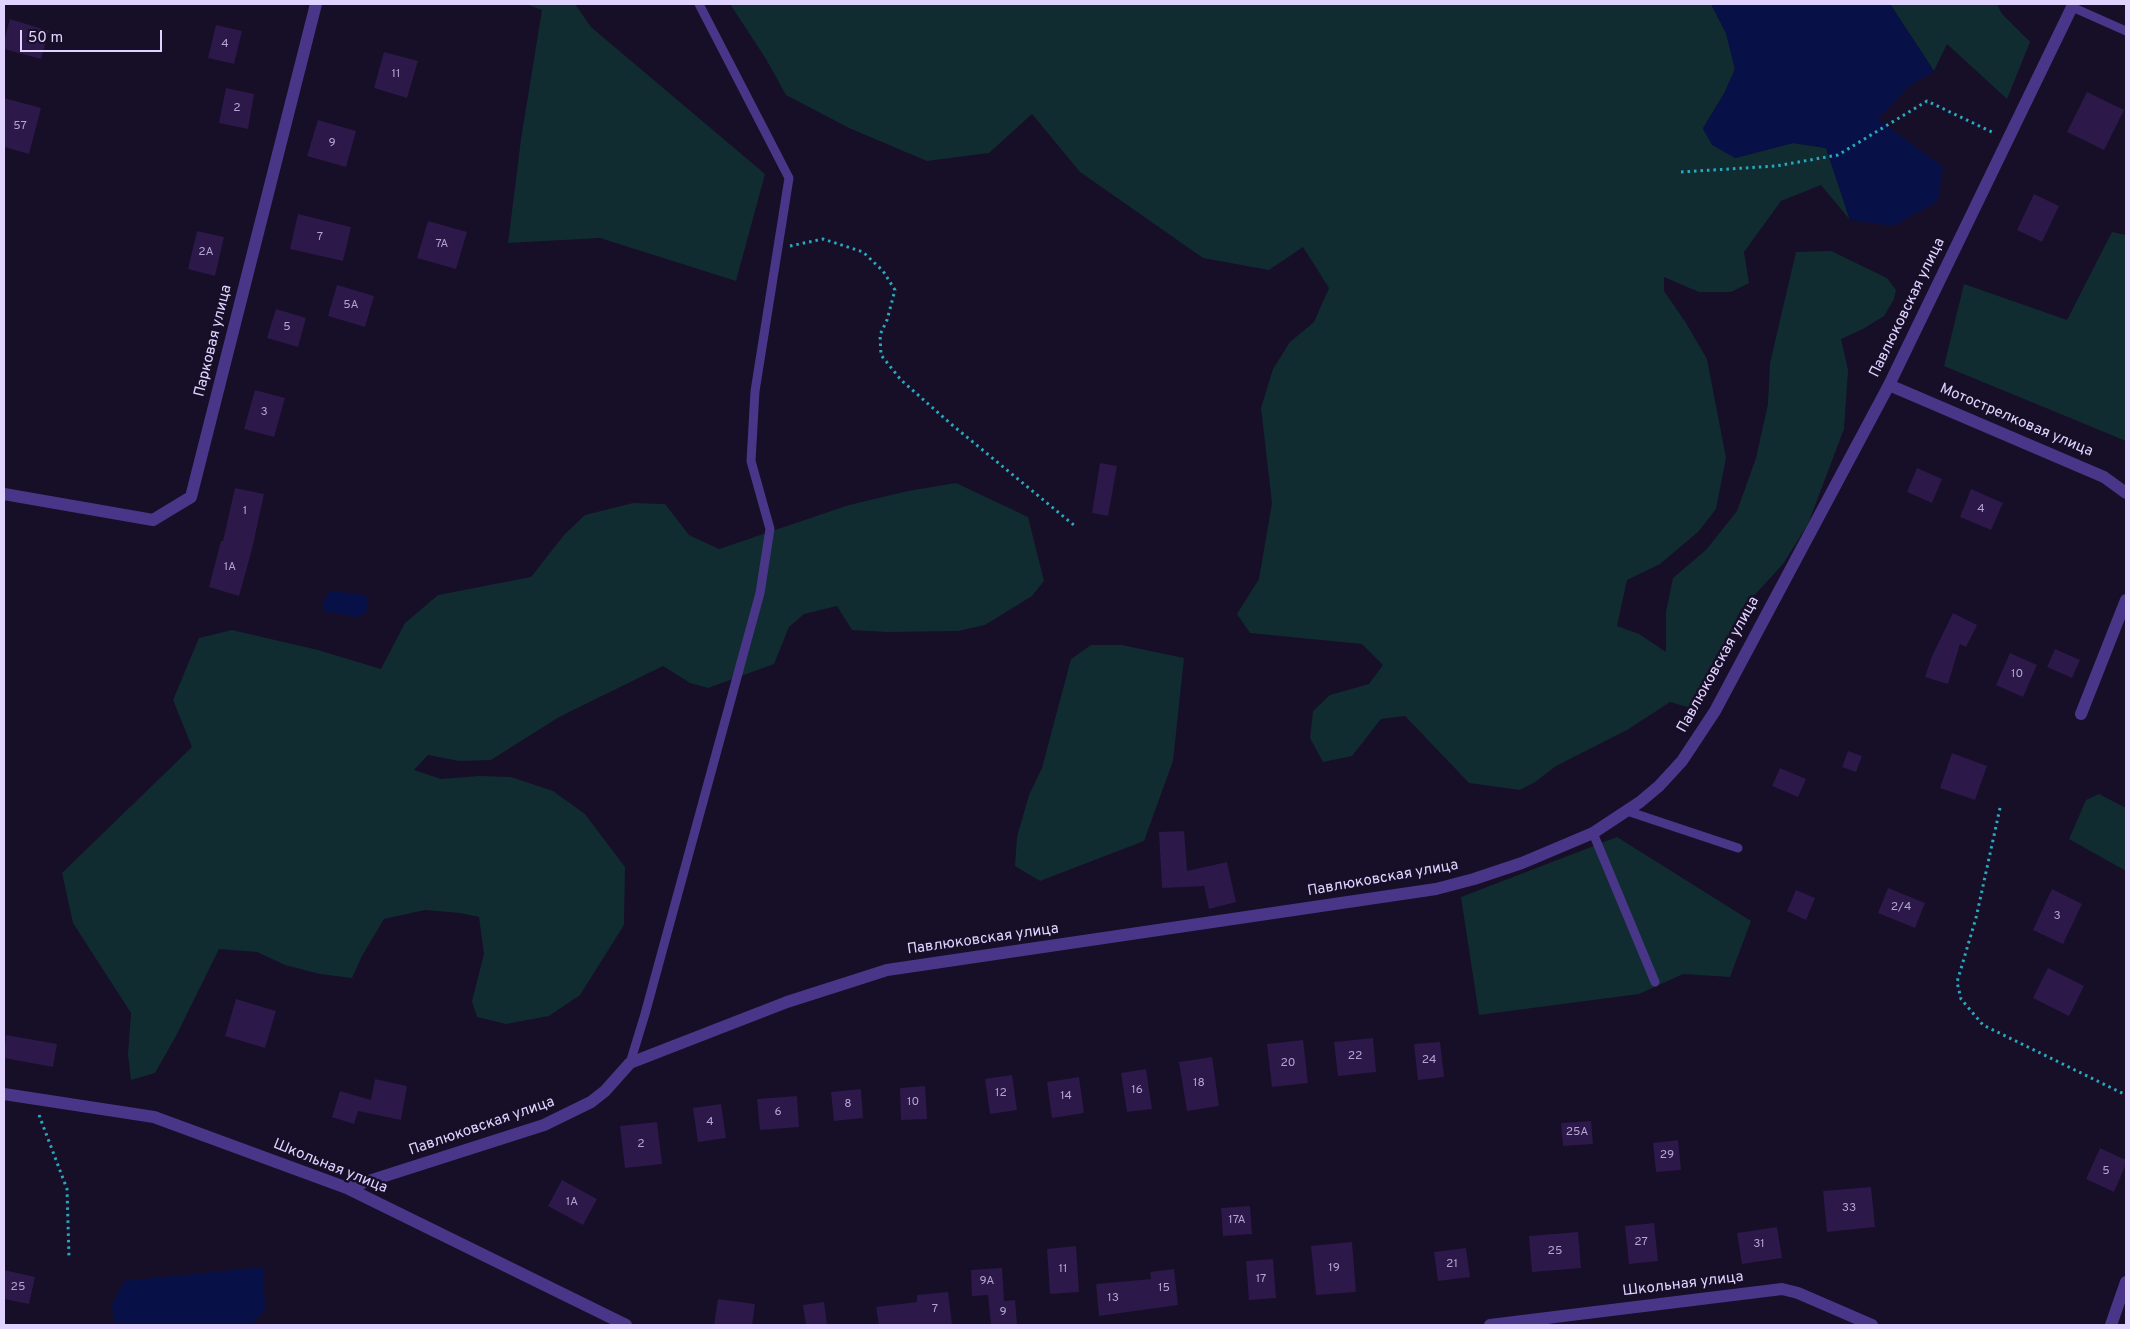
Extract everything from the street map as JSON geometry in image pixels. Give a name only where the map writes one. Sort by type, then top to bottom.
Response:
[{"type":"street","name":"Парковая улица","points":[[4,494],[153,520],[191,497],[316,4]]},
{"type":"street","name":"Павлюковская улица","points":[[347,1188],[544,1125],[572,1113],[591,1102],[605,1091],[630,1063],[787,1002],[887,970],[1436,889],[1474,880],[1522,863],[1593,833],[1628,811],[1659,786],[1682,761],[1715,711],[1889,385],[2072,7]]},
{"type":"street","name":"Мотострелковая улица","points":[[1889,385],[2104,477],[2126,493]]},
{"type":"street","points":[[2081,714],[2126,600]]},
{"type":"street","name":"Школьная улица","points":[[4,1094],[154,1117],[347,1188],[626,1325]]},
{"type":"street","points":[[2111,1325],[2126,1282]]},
{"type":"street","name":"Школьная улица","points":[[1490,1325],[1782,1289],[1798,1293],[1872,1325]]},
{"type":"lane","points":[[630,1063],[646,1014],[760,593],[770,529],[751,461],[755,391],[789,178],[699,4]]},
{"type":"lane","points":[[2072,7],[2126,31]]},
{"type":"lane","points":[[1628,811],[1738,848]]},
{"type":"lane","points":[[1593,833],[1655,982]]},
{"type":"path","points":[[1680,172],[1776,166],[1838,155],[1927,101],[2008,140]]},
{"type":"path","points":[[778,249],[824,239],[863,252],[883,271],[895,290],[887,320],[880,335],[881,355],[901,380],[1074,526]]},
{"type":"path","points":[[2000,808],[1976,918],[1957,982],[1961,999],[1983,1025],[2126,1094]]},
{"type":"path","points":[[33,1098],[67,1189],[69,1257]]},
{"type":"green space","points":[[526,4],[575,4],[591,27],[765,174],[736,281],[600,238],[508,243],[521,139],[542,10]]},
{"type":"green space","points":[[730,4],[1711,4],[1726,33],[1735,69],[1725,92],[1703,128],[1735,158],[1793,143],[1826,148],[1850,220],[1821,185],[1781,201],[1744,252],[1749,283],[1731,292],[1699,292],[1664,277],[1664,291],[1707,359],[1726,458],[1716,509],[1698,532],[1660,564],[1627,580],[1617,626],[1639,634],[1666,652],[1666,612],[1673,578],[1706,550],[1737,511],[1756,458],[1768,404],[1770,363],[1796,252],[1831,251],[1887,278],[1896,290],[1894,299],[1884,316],[1863,329],[1841,339],[1848,370],[1844,429],[1808,524],[1783,564],[1740,611],[1698,710],[1670,702],[1627,730],[1556,766],[1535,782],[1520,790],[1469,783],[1405,716],[1381,719],[1352,756],[1323,762],[1310,738],[1313,711],[1330,695],[1369,684],[1383,665],[1362,644],[1250,633],[1237,614],[1259,579],[1272,503],[1261,408],[1273,369],[1290,342],[1314,322],[1329,288],[1303,247],[1269,270],[1203,258],[1080,172],[1032,114],[989,153],[927,161],[849,128],[786,95],[766,59]]},
{"type":"green space","points":[[1890,4],[1997,4],[2002,14],[2030,42],[2007,99],[1947,44],[1934,71]]},
{"type":"green space","points":[[2112,232],[2126,235],[2126,441],[1944,366],[1964,284],[2067,320]]},
{"type":"green space","points":[[956,483],[1028,517],[1044,581],[1032,596],[985,625],[958,631],[887,632],[852,630],[837,606],[804,614],[789,627],[774,664],[708,688],[690,683],[663,666],[559,717],[491,760],[459,761],[428,755],[414,770],[441,779],[480,776],[511,777],[553,791],[585,814],[625,867],[624,925],[580,995],[549,1016],[506,1024],[477,1017],[472,1001],[484,954],[479,917],[460,913],[425,910],[384,919],[362,956],[352,978],[320,974],[285,965],[257,952],[219,949],[176,1036],[155,1073],[131,1080],[128,1054],[131,1013],[73,923],[62,873],[192,747],[173,700],[199,638],[232,630],[318,650],[381,669],[405,623],[438,595],[531,577],[564,535],[585,515],[633,503],[665,504],[689,535],[719,549],[849,505],[908,491]]},
{"type":"green space","points":[[1091,645],[1122,645],[1184,658],[1173,761],[1144,841],[1040,881],[1015,866],[1017,837],[1029,795],[1042,768],[1071,659]]},
{"type":"green space","points":[[2099,794],[2126,808],[2126,871],[2069,839],[2086,800]]},
{"type":"green space","points":[[1617,837],[1751,921],[1730,977],[1683,974],[1639,994],[1479,1015],[1461,897]]},
{"type":"shaded area","points":[[1711,4],[1890,4],[1934,71],[1911,85],[1878,119],[1943,167],[1938,201],[1894,226],[1850,220],[1826,148],[1793,143],[1735,158],[1712,145],[1703,129],[1725,92],[1735,69],[1726,33]]},
{"type":"shaded area","points":[[330,591],[365,595],[369,603],[365,614],[356,617],[323,611],[324,600]]},
{"type":"shaded area","points":[[263,1267],[265,1310],[251,1325],[121,1325],[114,1322],[112,1304],[124,1281]]},
{"type":"building","points":[[10,19],[49,31],[41,59],[4,49],[4,41]]},
{"type":"building","points":[[216,25],[242,31],[234,64],[208,58]]},
{"type":"building","points":[[384,52],[418,61],[407,98],[374,88]]},
{"type":"building","points":[[226,88],[254,94],[248,129],[219,123]]},
{"type":"building","points":[[2087,92],[2124,110],[2104,150],[2067,132]]},
{"type":"building","points":[[4,98],[41,108],[29,154],[4,147]]},
{"type":"building","points":[[318,120],[356,131],[346,167],[307,156]]},
{"type":"building","points":[[2034,194],[2059,206],[2042,242],[2017,230]]},
{"type":"building","points":[[298,214],[351,227],[343,261],[290,249]]},
{"type":"building","points":[[428,221],[467,232],[456,269],[417,258]]},
{"type":"building","points":[[197,231],[224,237],[215,276],[188,269]]},
{"type":"building","points":[[337,285],[374,296],[365,327],[328,316]]},
{"type":"building","points":[[276,309],[306,318],[298,347],[267,338]]},
{"type":"building","points":[[255,390],[285,398],[274,437],[244,429]]},
{"type":"building","points":[[1100,463],[1117,466],[1108,516],[1092,513]]},
{"type":"building","points":[[1917,468],[1942,479],[1932,503],[1907,492]]},
{"type":"building","points":[[235,488],[264,494],[239,596],[209,587],[221,541],[223,541]]},
{"type":"building","points":[[1971,489],[2003,503],[1991,530],[1960,517]]},
{"type":"building","points":[[1953,613],[1977,625],[1966,647],[1960,644],[1948,684],[1925,677],[1932,656]]},
{"type":"building","points":[[2055,649],[2080,660],[2072,678],[2047,667]]},
{"type":"building","points":[[2010,653],[2037,665],[2023,697],[1996,685]]},
{"type":"building","points":[[1848,751],[1862,756],[1856,772],[1842,767]]},
{"type":"building","points":[[1952,753],[1987,766],[1975,800],[1940,788]]},
{"type":"building","points":[[1780,768],[1806,779],[1798,797],[1772,786]]},
{"type":"building","points":[[1184,831],[1187,871],[1227,862],[1236,902],[1209,909],[1204,886],[1162,888],[1159,832]]},
{"type":"building","points":[[1888,888],[1925,903],[1915,928],[1878,913]]},
{"type":"building","points":[[2052,889],[2082,904],[2063,944],[2033,930]]},
{"type":"building","points":[[1796,890],[1815,898],[1806,920],[1787,911]]},
{"type":"building","points":[[2048,968],[2084,986],[2069,1016],[2033,998]]},
{"type":"building","points":[[236,999],[276,1011],[265,1048],[225,1036]]},
{"type":"building","points":[[6,1035],[57,1044],[53,1067],[4,1058]]},
{"type":"building","points":[[1373,1038],[1376,1072],[1338,1076],[1334,1042]]},
{"type":"building","points":[[1303,1040],[1308,1083],[1272,1087],[1267,1044]]},
{"type":"building","points":[[1440,1042],[1444,1077],[1418,1080],[1414,1044]]},
{"type":"building","points":[[1212,1057],[1219,1106],[1187,1111],[1179,1062]]},
{"type":"building","points":[[1146,1069],[1152,1109],[1127,1112],[1121,1073]]},
{"type":"building","points":[[1012,1075],[1017,1110],[990,1114],[985,1079]]},
{"type":"building","points":[[1079,1077],[1084,1113],[1052,1118],[1047,1082]]},
{"type":"building","points":[[375,1079],[407,1086],[401,1120],[358,1111],[354,1124],[332,1117],[340,1091],[371,1100]]},
{"type":"building","points":[[925,1086],[927,1119],[901,1120],[900,1088]]},
{"type":"building","points":[[861,1089],[863,1118],[834,1121],[831,1092]]},
{"type":"building","points":[[797,1096],[799,1127],[760,1130],[757,1099]]},
{"type":"building","points":[[721,1104],[726,1138],[698,1142],[693,1108]]},
{"type":"building","points":[[1591,1121],[1593,1144],[1563,1146],[1561,1123]]},
{"type":"building","points":[[657,1122],[662,1164],[625,1168],[620,1126]]},
{"type":"building","points":[[1678,1140],[1681,1170],[1656,1172],[1653,1143]]},
{"type":"building","points":[[2100,1148],[2126,1160],[2114,1192],[2086,1179]]},
{"type":"building","points":[[562,1180],[597,1199],[583,1225],[548,1206]]},
{"type":"building","points":[[1871,1187],[1875,1227],[1827,1232],[1823,1191]]},
{"type":"building","points":[[1250,1206],[1252,1234],[1223,1236],[1221,1208]]},
{"type":"building","points":[[1654,1223],[1658,1261],[1629,1264],[1625,1226]]},
{"type":"building","points":[[1777,1227],[1782,1258],[1742,1264],[1737,1233]]},
{"type":"building","points":[[1578,1232],[1581,1268],[1532,1272],[1529,1236]]},
{"type":"building","points":[[1352,1242],[1356,1292],[1316,1295],[1311,1246]]},
{"type":"building","points":[[1076,1246],[1079,1292],[1050,1294],[1047,1249]]},
{"type":"building","points":[[1466,1248],[1470,1277],[1438,1281],[1434,1252]]},
{"type":"building","points":[[1273,1259],[1276,1298],[1249,1300],[1246,1261]]},
{"type":"building","points":[[1002,1268],[1004,1301],[1015,1300],[1017,1324],[991,1325],[988,1295],[972,1296],[971,1270]]},
{"type":"building","points":[[1174,1269],[1178,1305],[1099,1316],[1096,1284],[1151,1279],[1150,1272]]},
{"type":"building","points":[[4,1270],[35,1277],[29,1304],[4,1299]]},
{"type":"building","points":[[948,1292],[952,1325],[879,1325],[876,1307],[917,1302],[917,1295]]},
{"type":"building","points":[[718,1299],[755,1304],[752,1325],[714,1325]]},
{"type":"building","points":[[824,1302],[827,1325],[806,1325],[803,1305]]}]
